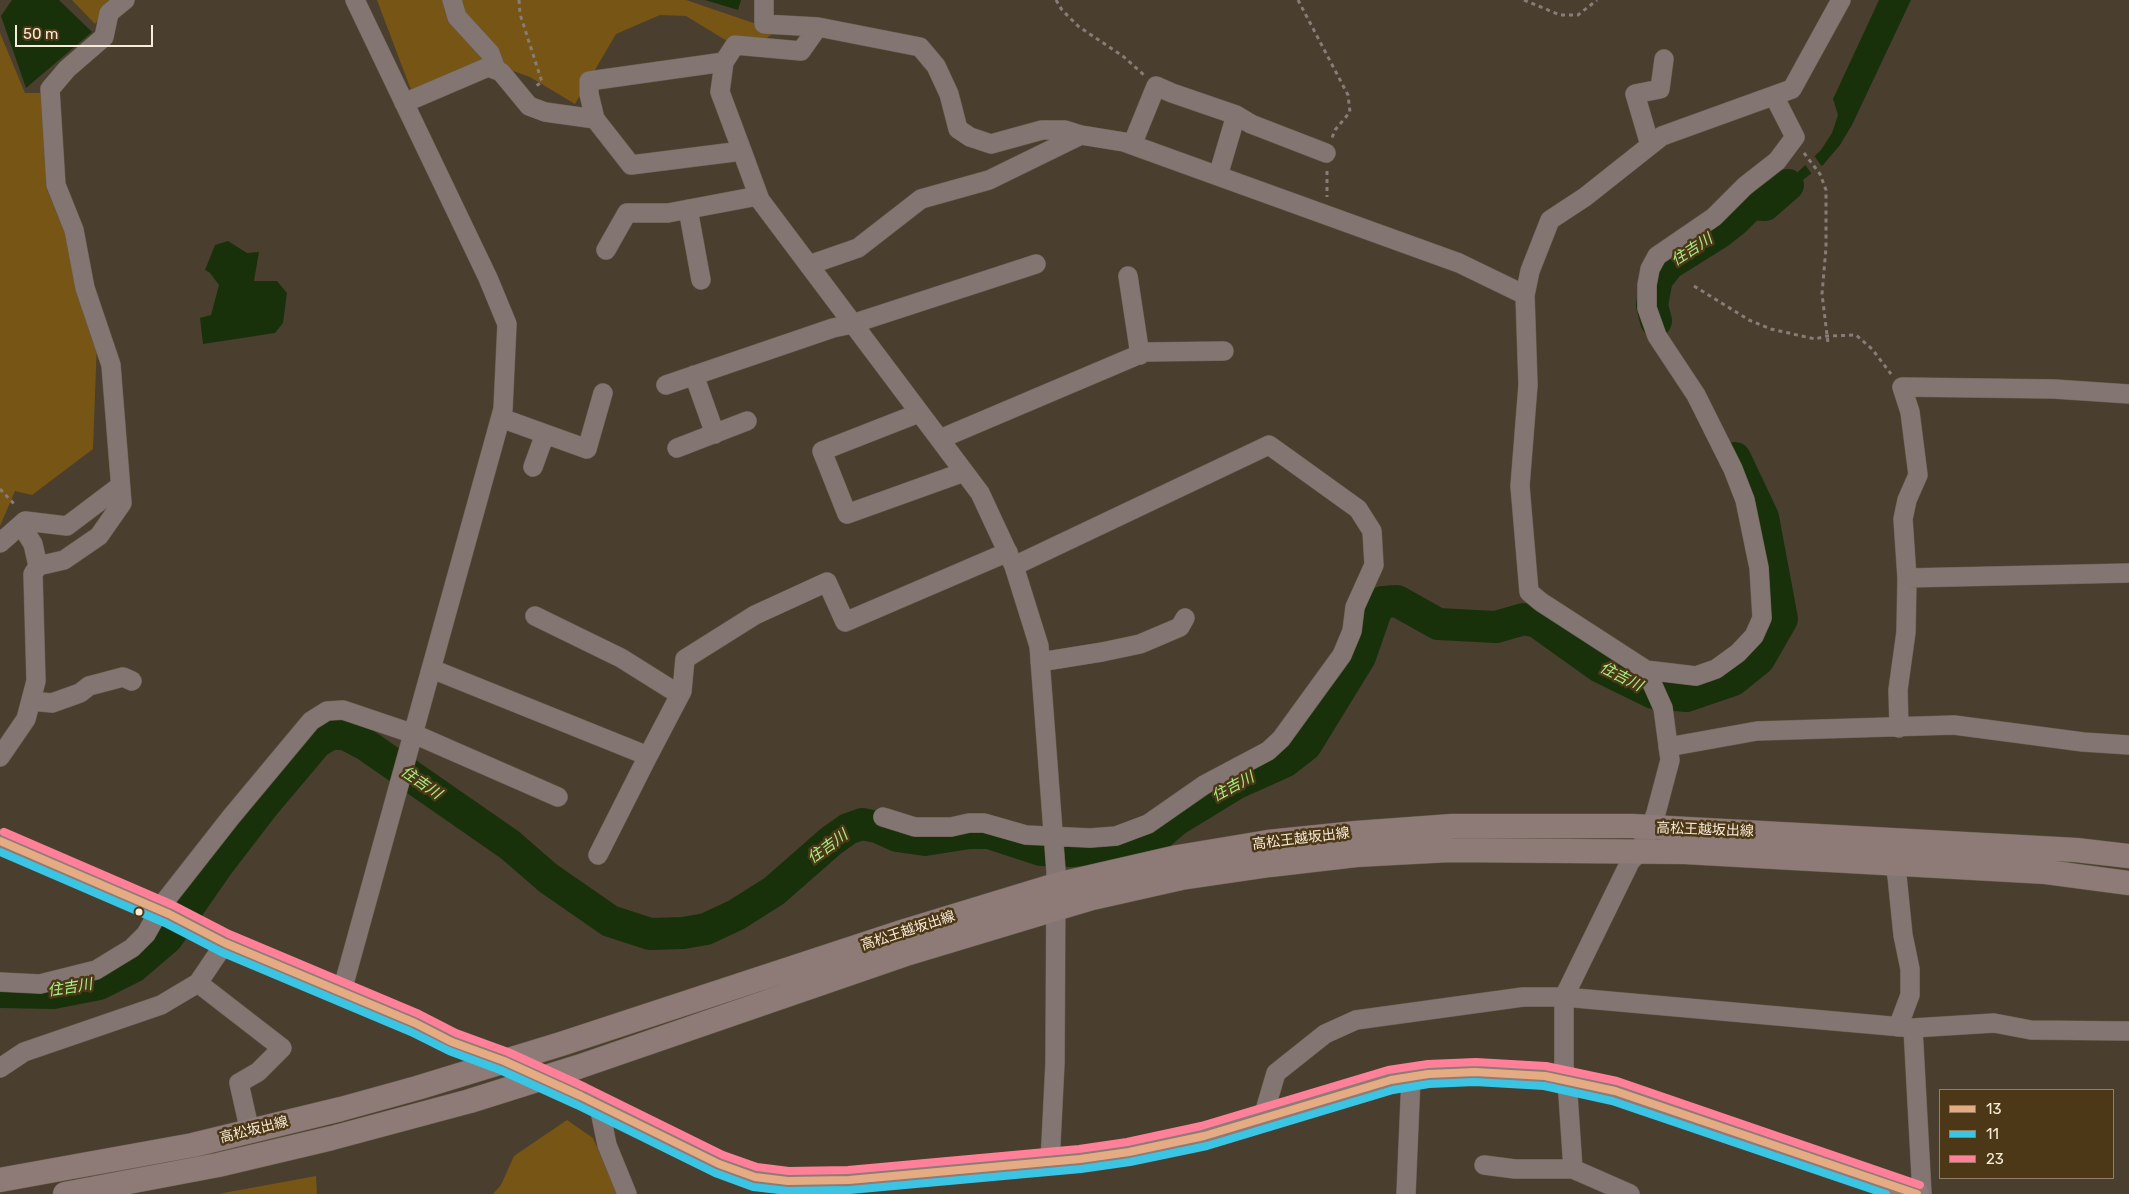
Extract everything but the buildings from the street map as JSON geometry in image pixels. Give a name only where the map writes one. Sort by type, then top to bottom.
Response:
[{"type":"main road","name":"高松王越坂出線","points":[[504,1061],[1056,885],[1178,857],[1268,842],[1452,826],[1650,828],[2076,850],[2129,856]]},
{"type":"main road","points":[[0,841],[193,926],[225,943],[342,991],[415,1023],[452,1042],[504,1061],[719,1164],[755,1177],[788,1181],[849,1180],[1119,1154],[1168,1144],[1263,1118],[1344,1092],[1411,1077],[1475,1072],[1545,1076],[1615,1091],[1917,1194]]},
{"type":"main road","name":"高松王越坂出線","points":[[542,1079],[909,953],[1092,898],[1181,878],[1270,865],[1356,855],[1459,850],[1639,852],[1727,854],[1894,865],[2046,872],[2129,883]]},
{"type":"main road","name":"高松坂出線","points":[[0,1180],[98,1163],[250,1132],[417,1088],[504,1061]]},
{"type":"main road","name":"高松坂出線","points":[[65,1194],[218,1165],[332,1138],[470,1101],[542,1079]]},
{"type":"street","points":[[38,566],[64,560],[99,536],[122,503],[112,365],[85,288],[74,230],[56,185],[50,89],[67,69],[104,38],[110,13],[125,0]]},
{"type":"street","points":[[342,991],[501,418],[507,324],[488,278],[355,0]]},
{"type":"street","points":[[452,0],[457,17],[490,53],[496,69]]},
{"type":"street","points":[[764,0],[764,24],[818,27],[920,47],[936,66],[949,94],[958,129],[970,137],[990,144],[1042,130],[1065,130],[1080,135],[1124,142],[1459,263],[1526,295]]},
{"type":"street","points":[[1774,96],[1795,137],[1777,161],[1744,186],[1714,217],[1657,256],[1650,269],[1647,285],[1647,308],[1657,336],[1696,395],[1733,469],[1745,500],[1759,568],[1762,618],[1754,636],[1738,653],[1716,668],[1696,676],[1646,670],[1541,602],[1529,592],[1520,486],[1528,385],[1526,295],[1530,271],[1550,220],[1585,197],[1662,136],[1774,96],[1792,90],[1841,0]]},
{"type":"street","points":[[818,27],[802,51],[735,45],[724,62],[720,92],[758,196],[808,266],[980,493],[1011,559],[1039,646],[1056,885],[1055,1063],[1050,1162]]},
{"type":"street","points":[[1650,145],[1635,94],[1660,88],[1664,59]]},
{"type":"street","points":[[724,62],[589,81],[589,94],[595,119],[630,165],[742,151]]},
{"type":"street","points":[[404,103],[488,67],[502,72],[529,106],[545,112],[595,119]]},
{"type":"street","points":[[1132,145],[1156,86],[1236,115],[1251,124],[1326,153]]},
{"type":"street","points":[[1218,176],[1236,115]]},
{"type":"street","points":[[808,266],[858,248],[921,200],[989,180],[1080,135]]},
{"type":"street","points":[[606,250],[627,214],[668,213],[758,196]]},
{"type":"street","points":[[688,209],[701,280]]},
{"type":"street","points":[[666,385],[825,331],[1036,264]]},
{"type":"street","points":[[1128,276],[1140,354]]},
{"type":"street","points":[[940,439],[1145,352],[1224,351]]},
{"type":"street","points":[[694,375],[714,434]]},
{"type":"street","points":[[1899,728],[1898,690],[1906,632],[1907,578],[1903,519],[1907,500],[1918,476],[1910,412],[1902,387],[2054,388],[2129,394]]},
{"type":"street","points":[[501,418],[587,449],[603,393]]},
{"type":"street","points":[[920,413],[822,451],[847,514],[964,472]]},
{"type":"street","points":[[677,448],[747,421]]},
{"type":"street","points":[[533,467],[545,434]]},
{"type":"street","points":[[598,854],[680,695],[685,659],[755,615],[827,582],[845,622],[1011,559],[1269,445],[1358,509],[1372,530],[1374,564],[1355,607],[1352,631],[1342,655],[1281,739],[1268,751],[1204,785],[1148,824],[1116,836],[1090,838],[1054,847],[1026,835],[984,823],[969,823],[951,827],[915,827],[883,818]]},
{"type":"street","points":[[0,543],[25,521],[67,526],[120,486]]},
{"type":"street","points":[[0,757],[26,719],[36,681],[33,574],[38,566],[33,544],[21,525]]},
{"type":"street","points":[[1907,578],[2129,573]]},
{"type":"street","points":[[535,616],[621,658],[680,695]]},
{"type":"street","points":[[1040,662],[1140,644],[1180,628],[1185,618]]},
{"type":"street","points":[[432,668],[648,756]]},
{"type":"street","points":[[1573,1169],[1567,1080],[1564,1067],[1564,997],[1630,862],[1639,852],[1650,828],[1656,813],[1670,760],[1663,708],[1646,670]]},
{"type":"street","points":[[31,701],[52,702],[80,692],[89,686],[123,677],[132,681]]},
{"type":"street","points":[[0,982],[40,984],[96,970],[132,948],[146,934],[232,817],[311,721],[326,711],[343,710],[414,734],[558,797]]},
{"type":"street","points":[[1668,747],[1757,731],[1954,725],[2083,742],[2129,745]]},
{"type":"street","points":[[1894,865],[1897,876],[1903,935],[1910,969],[1910,995],[1906,1028],[1922,1194]]},
{"type":"street","points":[[0,1068],[24,1052],[161,1005],[198,982],[225,943]]},
{"type":"street","points":[[198,982],[282,1048],[258,1072],[239,1083],[250,1132]]},
{"type":"street","points":[[1263,1118],[1276,1073],[1325,1034],[1356,1020],[1523,997],[1564,997],[1906,1028],[1994,1023],[2031,1030],[2129,1031]]},
{"type":"street","points":[[1406,1194],[1411,1077]]},
{"type":"street","points":[[599,1106],[607,1144],[627,1194]]},
{"type":"street","points":[[1484,1165],[1515,1169],[1573,1169],[1630,1194]]},
{"type":"path","points":[[519,0],[520,14],[542,82],[520,95]]},
{"type":"path","points":[[1056,0],[1062,10],[1078,26],[1124,57],[1156,86]]},
{"type":"path","points":[[1298,0],[1348,95],[1350,112],[1335,130],[1326,153],[1328,215]]},
{"type":"path","points":[[1524,0],[1560,15],[1578,15],[1597,0]]},
{"type":"path","points":[[1803,151],[1820,174],[1826,190],[1826,248],[1822,294],[1828,343]]},
{"type":"path","points":[[1694,286],[1749,320],[1770,329],[1815,339],[1827,336],[1856,335],[1872,349],[1902,387]]},
{"type":"shaded area","points":[[12,0],[59,0],[92,32],[26,88],[1,16]]},
{"type":"shaded area","points":[[72,0],[112,0],[95,24]]},
{"type":"shaded area","points":[[377,0],[686,0],[777,31],[762,41],[727,41],[686,16],[660,15],[616,34],[575,104],[530,77],[486,61],[411,90]]},
{"type":"shaded area","points":[[705,0],[741,0],[738,10]]},
{"type":"shaded area","points":[[1879,0],[1911,0],[1852,125],[1840,145],[1823,165],[1758,213],[1744,194],[1764,180],[1776,183],[1767,198],[1782,187],[1821,150],[1832,133],[1838,115],[1833,99]]},
{"type":"shaded area","points":[[0,33],[25,93],[44,93],[47,190],[66,235],[97,341],[93,449],[32,495],[15,491],[0,526]]},
{"type":"shaded area","points":[[228,241],[247,253],[259,252],[254,281],[277,281],[287,293],[283,323],[275,333],[203,344],[200,318],[211,315],[219,285],[210,273],[205,270],[215,245]]},
{"type":"shaded area","points":[[567,1120],[593,1138],[617,1194],[493,1194],[501,1185],[514,1156]]},
{"type":"shaded area","points":[[316,1176],[317,1194],[218,1194]]},
{"type":"pier","points":[[1813,154],[1823,168],[1813,176],[1804,163]]},
{"type":"waterway","name":"住吉川","points":[[1656,321],[1652,305],[1657,279],[1669,264],[1717,234],[1751,204],[1765,205],[1788,185]]},
{"type":"waterway","name":"住吉川","points":[[0,992],[53,993],[99,984],[133,967],[167,938],[217,866],[263,806],[317,742],[330,734],[345,734],[366,745],[510,845],[548,878],[610,921],[650,934],[683,933],[706,929],[736,915],[774,891],[831,841],[848,829],[862,824],[877,827],[897,836],[925,840],[969,833],[989,833],[1041,850],[1071,851],[1119,847],[1155,838],[1176,820],[1235,784],[1284,762],[1306,745],[1360,657],[1376,611],[1383,602],[1397,601],[1438,624],[1496,627],[1524,619],[1537,622],[1600,667],[1653,693],[1686,696],[1733,680],[1759,659],[1782,619],[1763,517],[1735,458]]},
{"type":"transit line","name":"23","points":[[4,832],[173,905],[229,934],[419,1014],[456,1033],[508,1052],[585,1087],[723,1155],[757,1167],[789,1171],[848,1170],[1079,1149],[1127,1142],[1201,1126],[1388,1070],[1428,1064],[1476,1062],[1546,1066],[1617,1081],[1920,1185]]},
{"type":"transit line","name":"13","points":[[0,841],[169,914],[225,943],[415,1023],[452,1042],[504,1061],[581,1096],[719,1164],[755,1177],[788,1181],[849,1180],[1080,1159],[1129,1152],[1204,1136],[1391,1080],[1428,1074],[1475,1072],[1545,1076],[1615,1091],[1917,1194]]},
{"type":"transit line","name":"11","points":[[0,852],[165,923],[221,952],[411,1032],[449,1051],[500,1070],[577,1105],[715,1173],[753,1187],[788,1191],[850,1190],[1081,1169],[1130,1162],[1207,1146],[1393,1090],[1429,1084],[1475,1082],[1544,1086],[1612,1101],[1886,1194]]}]
